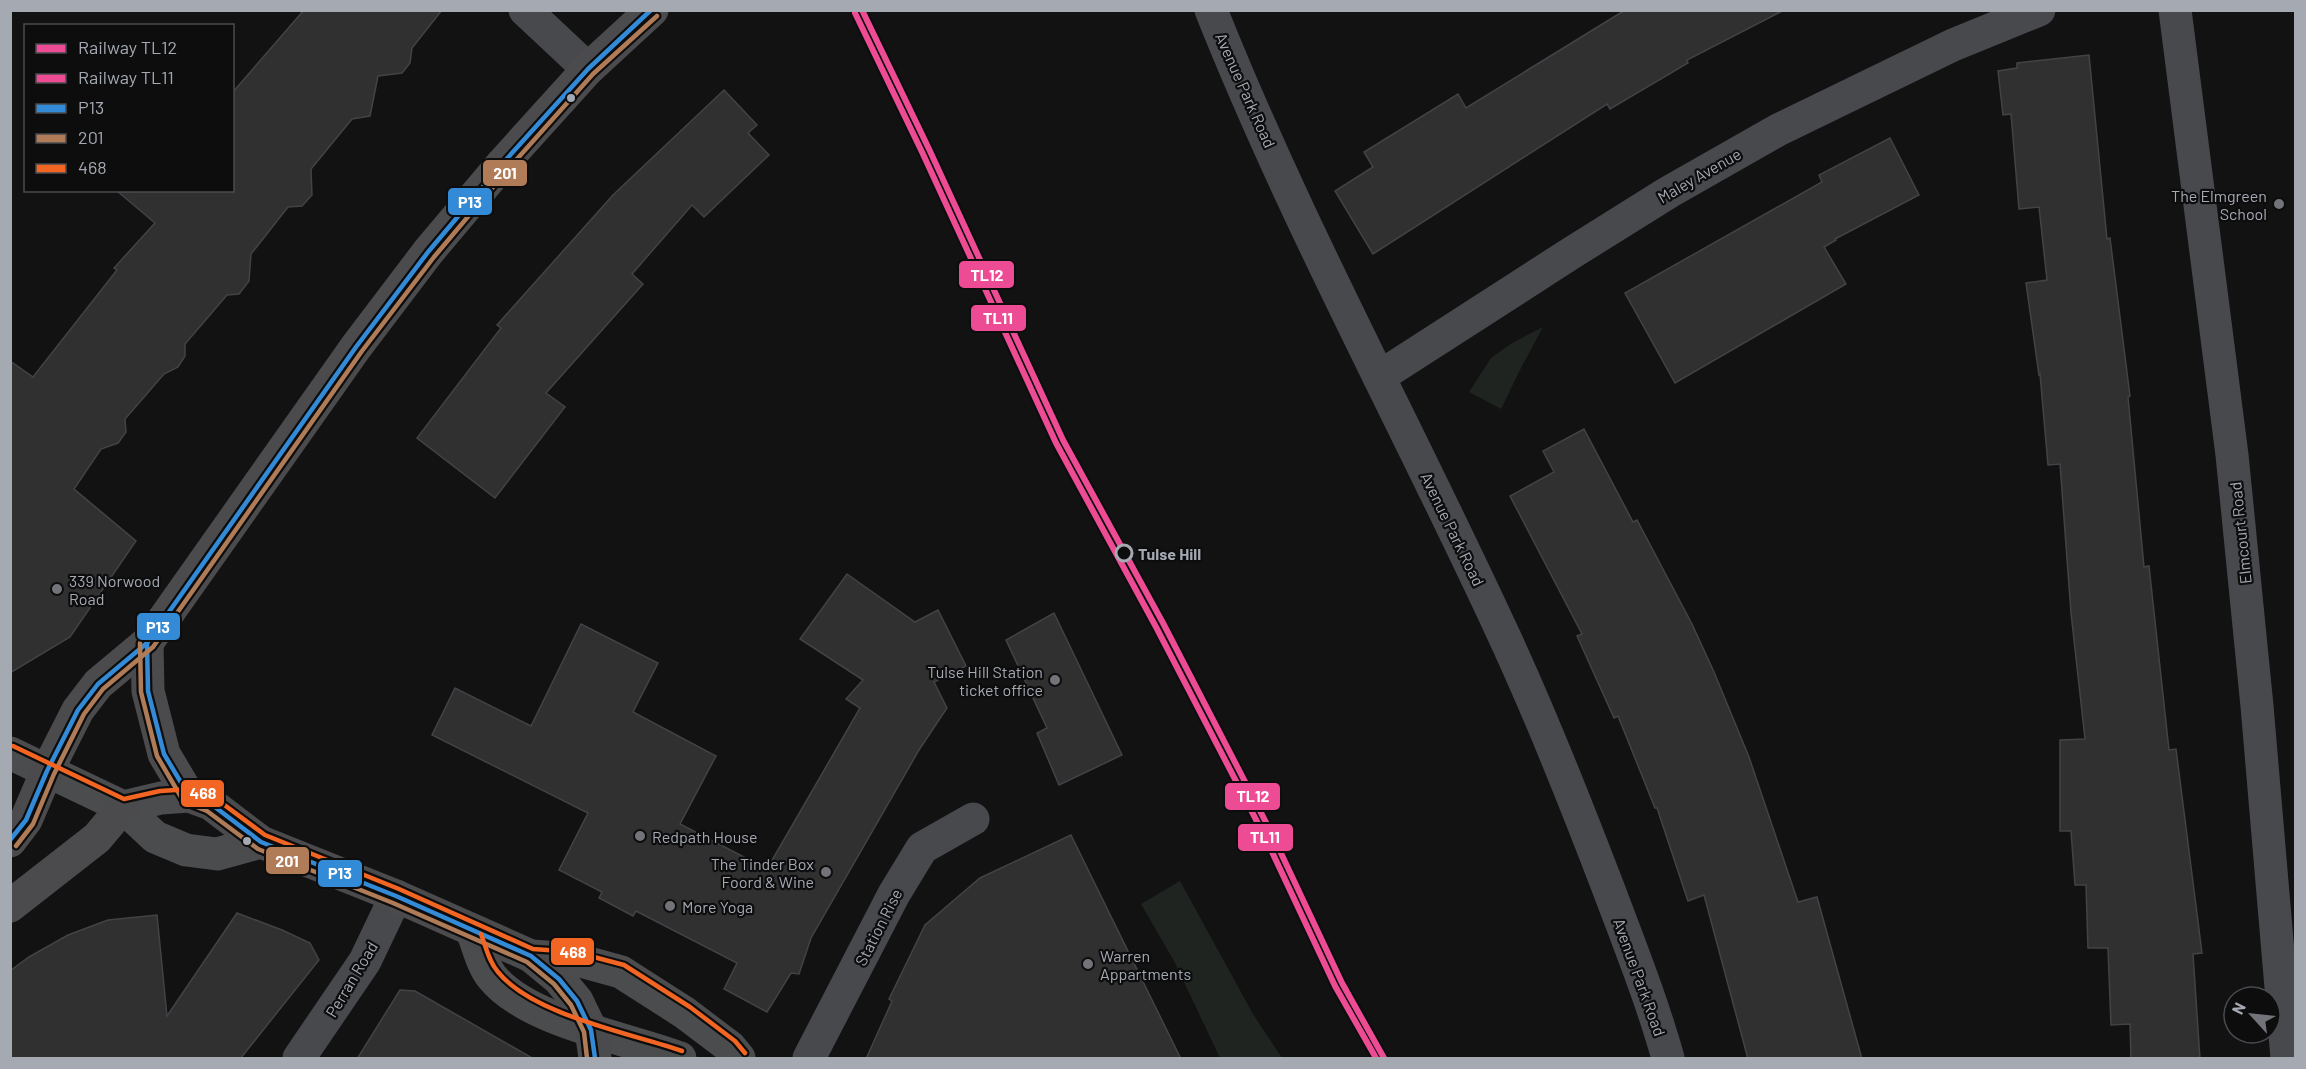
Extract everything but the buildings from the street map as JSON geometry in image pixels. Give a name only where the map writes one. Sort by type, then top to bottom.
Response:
[{"type":"highway","points":[[10,841],[26,820],[47,771],[78,710],[98,684],[147,643],[356,347],[428,252],[588,69],[652,10]]},
{"type":"highway","points":[[147,643],[148,691],[164,754],[189,796],[211,804],[261,842],[396,896],[531,956],[559,979],[577,1001],[593,1044]]},
{"type":"highway","points":[[10,906],[97,838],[123,807]]},
{"type":"main road","points":[[10,753],[123,807],[155,837],[186,850],[216,854],[261,842]]},
{"type":"main road","points":[[123,807],[160,798],[189,796]]},
{"type":"main road","points":[[472,931],[490,975],[506,993],[558,1018],[593,1044],[680,1059]]},
{"type":"main road","points":[[531,956],[574,959],[621,972],[685,1012],[730,1047],[739,1059]]},
{"type":"street","points":[[525,10],[588,69]]},
{"type":"street","name":"Avenue Park Road","points":[[1211,10],[1227,51],[1315,244],[1500,626],[1569,785],[1654,1008],[1668,1059]]},
{"type":"street","name":"Maley Avenue","points":[[1379,377],[1669,192],[1778,130],[1953,45],[2039,10]]},
{"type":"street","name":"Elmcourt Road","points":[[2175,10],[2232,455],[2257,706],[2287,1059]]},
{"type":"street","name":"Station Rise","points":[[809,1059],[894,894],[922,848],[973,819]]},
{"type":"street","name":"Perran Road","points":[[299,1059],[365,961],[396,896]]},
{"type":"shaded area","points":[[1543,327],[1501,409],[1469,392],[1491,358],[1512,343]]},
{"type":"shaded area","points":[[1180,881],[1253,1014],[1282,1058],[1220,1058],[1174,961],[1141,904]]},
{"type":"rail line","name":"TL12","points":[[862,10],[929,149],[1063,440],[1163,623],[1272,834],[1342,983],[1384,1058]]},
{"type":"rail line","name":"TL11","points":[[855,13],[922,152],[1056,443],[1156,627],[1265,837],[1335,986],[1376,1058]]},
{"type":"transit line","name":"P13","points":[[10,840],[26,820],[47,771],[78,710],[98,684],[147,643],[356,347],[428,252],[503,163],[588,69],[651,10]]},
{"type":"transit line","name":"201","points":[[16,846],[33,824],[54,774],[84,714],[103,689],[153,647],[362,351],[434,257],[593,74],[657,16]]},
{"type":"transit line","name":"201","points":[[140,643],[141,692],[157,756],[184,802],[207,811],[258,849],[393,903],[527,962],[554,984],[571,1005],[584,1032],[587,1058]]},
{"type":"transit line","name":"P13","points":[[147,643],[148,691],[164,754],[189,796],[211,804],[261,842],[396,896],[531,956],[559,979],[577,1001],[591,1030],[595,1058]]},
{"type":"transit line","name":"468","points":[[13,746],[124,799],[160,791],[192,789],[215,798],[265,835],[399,889],[533,949],[575,952],[624,965],[690,1007],[735,1041],[745,1053]]},
{"type":"transit line","name":"468","points":[[481,934],[490,959],[498,972],[514,987],[534,1000],[584,1021],[682,1051]]},
{"type":"place","name":"The Elmgreen School","points":[[2279,204]]},
{"type":"place","name":"Tulse Hill","points":[[1124,553]]},
{"type":"place","name":"339 Norwood Road","points":[[57,589]]},
{"type":"place","name":"Tulse Hill Station ticket office","points":[[1055,680]]},
{"type":"place","name":"Redpath House","points":[[640,836]]},
{"type":"place","name":"The Tinder Box Foord & Wine","points":[[826,872]]},
{"type":"place","name":"More Yoga","points":[[670,906]]},
{"type":"place","name":"Warren Appartments","points":[[1088,964]]}]
